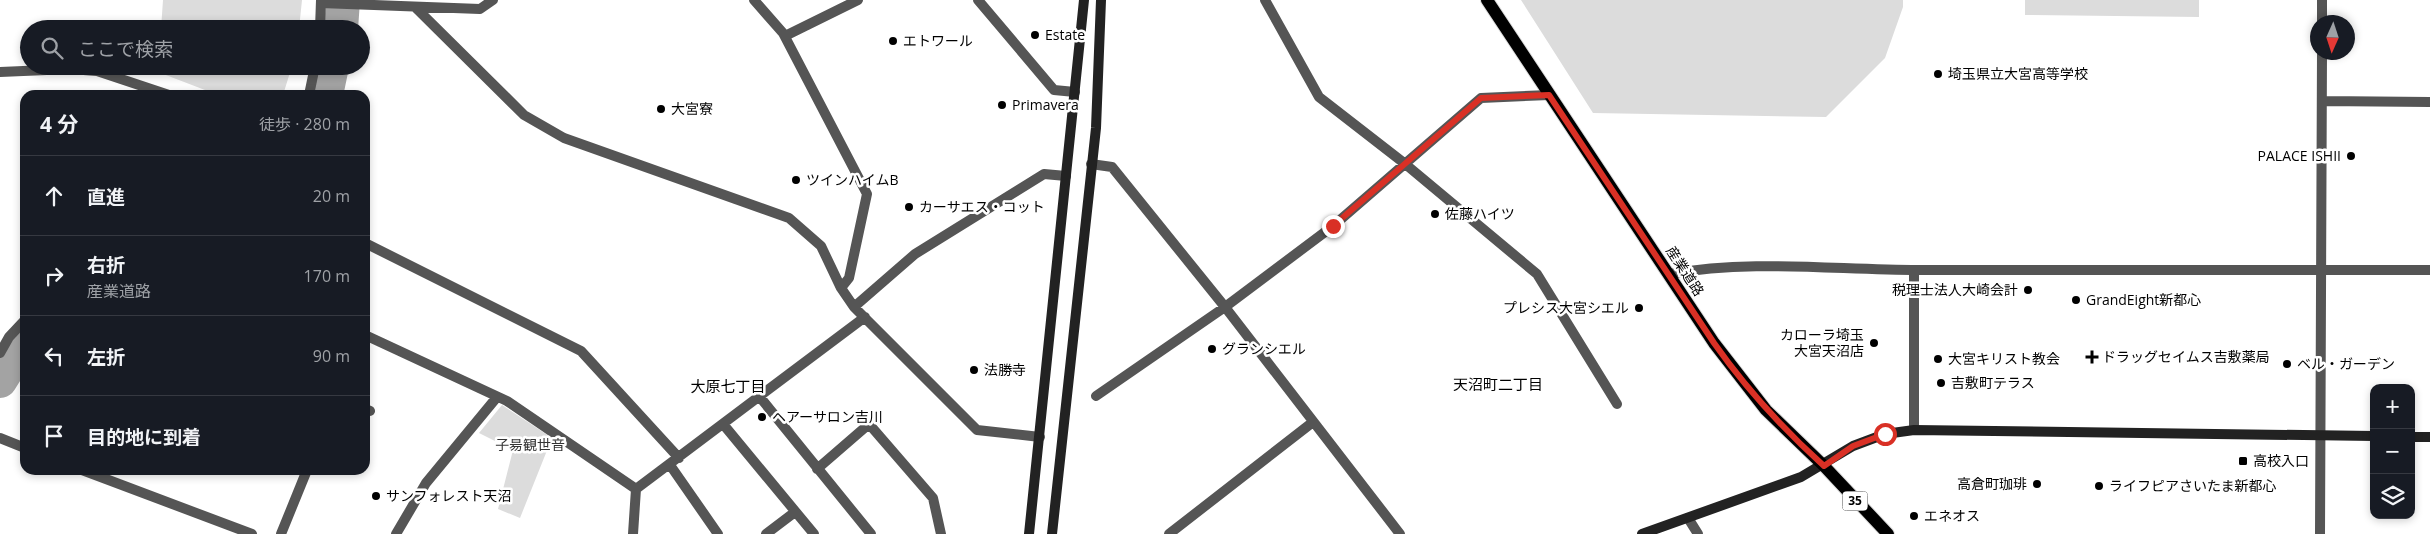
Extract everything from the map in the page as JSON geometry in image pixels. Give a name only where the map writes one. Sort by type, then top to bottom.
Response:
[{"type":"main road","name":"産業道路","points":[[1487,0],[1714,343],[1743,383],[1779,424],[1824,466],[1888,534]]},
{"type":"street","points":[[320,20],[321,1],[416,8],[480,9],[493,0]]},
{"type":"street","points":[[754,0],[785,36],[867,194],[848,278],[841,288]]},
{"type":"street","points":[[785,36],[858,0]]},
{"type":"street","points":[[978,0],[1054,90],[1075,92]]},
{"type":"street","points":[[1029,534],[1084,0]]},
{"type":"street","points":[[1052,534],[1096,128],[1101,0]]},
{"type":"street","points":[[1265,0],[1319,96],[1404,162],[1537,274],[1617,404]]},
{"type":"street","points":[[2322,0],[2322,15]]},
{"type":"street","points":[[416,8],[524,116],[564,138],[789,218],[821,246],[841,288],[854,307],[977,430],[1040,437]]},
{"type":"street","points":[[2320,534],[2322,60]]},
{"type":"street","points":[[0,72],[20,71]]},
{"type":"street","points":[[106,75],[153,90]]},
{"type":"street","points":[[310,90],[313,75]]},
{"type":"street","points":[[1096,396],[1225,307],[1333,226],[1404,162],[1481,98],[1549,95]]},
{"type":"street","points":[[2322,102],[2430,102]]},
{"type":"street","points":[[1091,164],[1112,167],[1225,307],[1400,534]]},
{"type":"street","points":[[854,307],[915,254],[1044,174],[1066,176]]},
{"type":"street","points":[[370,245],[582,351],[678,458]]},
{"type":"street","points":[[1670,274],[1700,268],[2430,270]]},
{"type":"street","points":[[1914,270],[1914,430]]},
{"type":"street","points":[[636,489],[865,317]]},
{"type":"street","points":[[0,353],[9,338],[20,326]]},
{"type":"street","points":[[370,337],[507,401],[636,489]]},
{"type":"street","points":[[759,396],[871,534]]},
{"type":"street","points":[[396,534],[426,483],[497,397]]},
{"type":"street","points":[[1169,534],[1313,422]]},
{"type":"street","points":[[723,424],[814,534]]},
{"type":"street","points":[[817,468],[868,424],[933,498],[941,534]]},
{"type":"street","points":[[1642,534],[1801,478],[1861,443],[1885,434],[1914,430],[2370,436]]},
{"type":"street","points":[[2415,437],[2430,437]]},
{"type":"street","points":[[0,438],[20,446]]},
{"type":"street","points":[[670,465],[718,534]]},
{"type":"street","points":[[95,475],[248,533]]},
{"type":"street","points":[[282,534],[304,475]]},
{"type":"street","points":[[633,534],[636,489]]},
{"type":"street","points":[[766,534],[796,512]]},
{"type":"street","points":[[1688,518],[1698,534]]},
{"type":"green space","points":[[163,0],[302,0],[300,20],[162,20]]},
{"type":"green space","points":[[1521,0],[1903,0],[1903,7],[1885,58],[1826,117],[1593,113]]},
{"type":"green space","points":[[2025,0],[2199,0],[2199,17],[2025,15]]},
{"type":"green space","points":[[166,75],[289,75],[285,90],[205,90]]},
{"type":"green space","name":"子昜観世音","points":[[502,405],[552,438],[520,518],[498,509],[513,450],[479,433]]},
{"type":"waterway","points":[[342,20],[343,0]]},
{"type":"waterway","points":[[327,90],[330,75]]},
{"type":"waterway","points":[[0,381],[20,349]]},
{"type":"place","name":"Estate","points":[[1035,35]]},
{"type":"place","name":"エトワール","points":[[893,41]]},
{"type":"place","name":"埼玉県立大宮高等学校","points":[[1938,74]]},
{"type":"place","name":"Primavera","points":[[1002,105]]},
{"type":"place","name":"大宮寮","points":[[661,109]]},
{"type":"place","name":"PALACE ISHII","points":[[2351,156]]},
{"type":"place","name":"ツインハイムB","points":[[796,180]]},
{"type":"place","name":"カーサエス・コット","points":[[909,207]]},
{"type":"place","name":"佐藤ハイツ","points":[[1435,214]]},
{"type":"place","name":"税理士法人大崎会計","points":[[2028,290]]},
{"type":"place","name":"GrandEight新都心","points":[[2076,300]]},
{"type":"place","name":"プレシス大宮シエル","points":[[1639,308]]},
{"type":"place","name":"カローラ埼玉 大宮天沼店","points":[[1874,343]]},
{"type":"place","name":"グランシエル","points":[[1212,349]]},
{"type":"place","name":"ドラッグセイムス吉敷薬局","points":[[2092,357]]},
{"type":"place","name":"大宮キリスト教会","points":[[1938,359]]},
{"type":"place","name":"ベル・ガーデン","points":[[2287,364]]},
{"type":"place","name":"法勝寺","points":[[974,370]]},
{"type":"place","name":"吉敷町テラス","points":[[1941,383]]},
{"type":"place","name":"ヘアーサロン吉川","points":[[762,417]]},
{"type":"place","name":"高校入口","points":[[2243,461]]},
{"type":"place","name":"高倉町珈琲","points":[[2037,484]]},
{"type":"place","name":"ライフピアさいたま新都心","points":[[2099,486]]},
{"type":"place","name":"サンフォレスト天沼","points":[[376,496]]},
{"type":"place","name":"エネオス","points":[[1914,516]]},
{"type":"district","name":"天沼町二丁目","points":[[1498,385]]},
{"type":"district","name":"大原七丁目","points":[[728,387]]},
{"type":"route","points":[[1333,226],[1404,162],[1481,98],[1549,95],[1670,274],[1714,343],[1743,383],[1792,437],[1824,466],[1853,446],[1885,434]]}]
